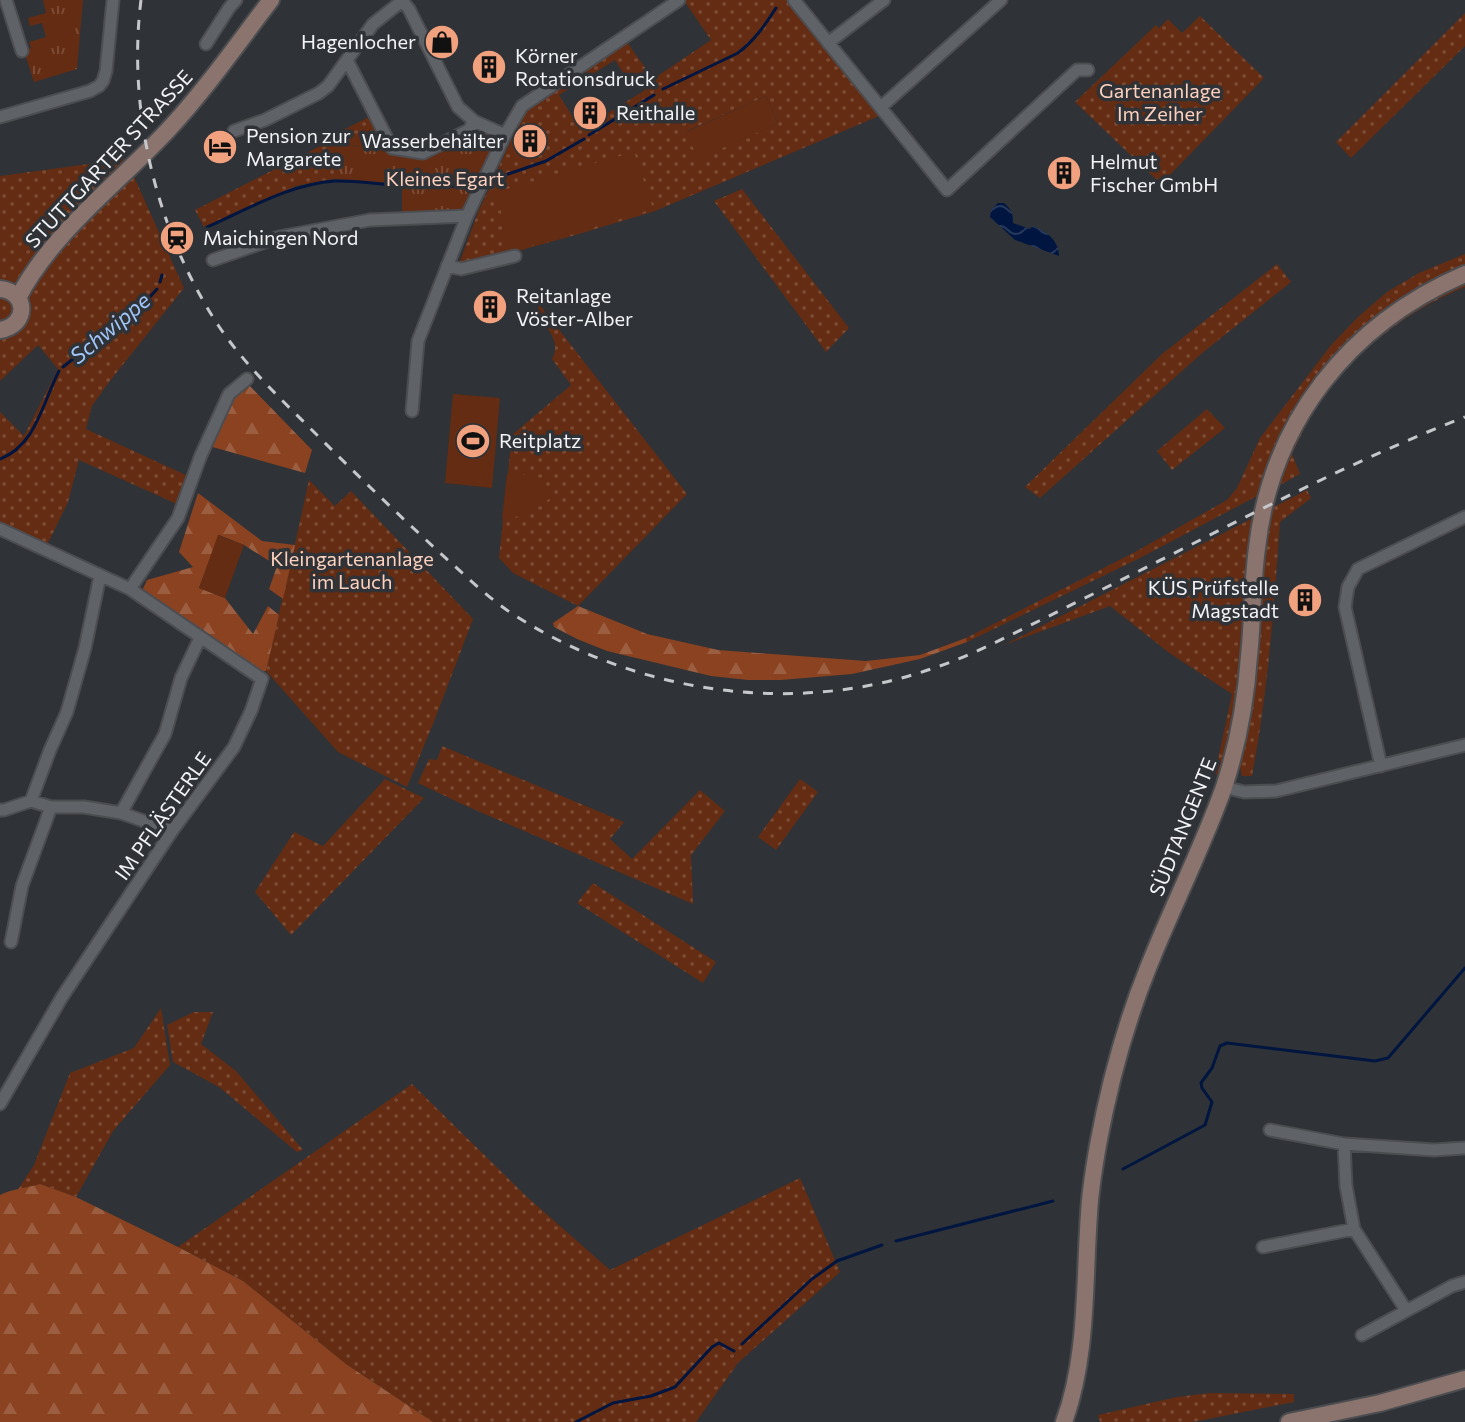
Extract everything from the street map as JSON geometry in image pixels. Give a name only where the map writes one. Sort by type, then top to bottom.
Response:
[{"type":"main road","name":"STUTTGARTER STRASSE","points":[[8,292],[168,129],[271,0]]},
{"type":"main road","name":"SÜDTANGENTE","points":[[1047,1421],[1065,1422],[1072,1399],[1080,1353],[1091,1194],[1116,1060],[1148,967],[1224,787],[1242,715],[1247,687],[1254,573],[1262,515],[1273,474],[1284,446],[1309,401],[1348,352],[1395,313],[1465,274]]},
{"type":"main road","points":[[0,330],[10,327],[20,317],[21,307],[8,292]]},
{"type":"main road","points":[[1289,1422],[1380,1403],[1465,1379]]},
{"type":"street","points":[[6,0],[22,51]]},
{"type":"street","points":[[0,117],[99,86],[106,71],[113,0]]},
{"type":"street","points":[[412,411],[418,341],[467,216],[522,106],[679,0]]},
{"type":"street","points":[[794,0],[947,190],[1077,70],[1088,70]]},
{"type":"street","points":[[828,43],[884,0]]},
{"type":"street","points":[[881,107],[1001,0]]},
{"type":"street","points":[[234,131],[265,120],[319,93],[328,86],[373,24],[403,1],[458,107],[474,121],[505,135]]},
{"type":"street","points":[[206,44],[229,3]]},
{"type":"street","points":[[346,62],[392,148],[423,153],[469,130],[474,121]]},
{"type":"street","points":[[213,260],[279,237],[370,220],[467,216]]},
{"type":"street","points":[[447,266],[461,269],[515,256]]},
{"type":"street","points":[[130,589],[178,518],[201,455],[229,394],[247,379]]},
{"type":"street","points":[[1381,766],[1345,607],[1348,587],[1358,569],[1465,517]]},
{"type":"street","name":"IM PFLÄSTERLE","points":[[0,529],[130,589],[262,679],[234,747],[172,831],[62,997],[0,1104]]},
{"type":"street","points":[[31,801],[67,712],[85,648],[100,576]]},
{"type":"street","points":[[121,813],[165,734],[181,678],[200,638]]},
{"type":"street","points":[[1224,787],[1244,792],[1276,791],[1465,745]]},
{"type":"street","points":[[0,810],[31,801],[51,807],[84,807],[121,813],[172,831]]},
{"type":"street","points":[[11,942],[22,886],[51,807]]},
{"type":"street","points":[[1270,1130],[1344,1144],[1434,1150],[1465,1148]]},
{"type":"street","points":[[1344,1144],[1346,1186],[1354,1229],[1406,1310]]},
{"type":"street","points":[[1263,1247],[1354,1229]]},
{"type":"street","points":[[1362,1335],[1465,1282]]},
{"type":"green space","points":[[43,0],[83,0],[77,69],[34,82],[24,51],[31,48],[29,42],[46,37],[42,23],[30,26],[28,18],[46,13]]},
{"type":"green space","points":[[673,0],[787,0],[879,116],[655,211],[468,265],[460,261],[479,210],[527,106]],"holes":[[[685,2],[711,40],[653,79],[627,42]],[[615,60],[632,87],[639,82],[645,90],[581,130],[559,95]],[[766,96],[778,123],[698,158],[687,131]]]},
{"type":"green space","points":[[1465,13],[1465,46],[1351,158],[1336,142]]},
{"type":"green space","name":"Gartenanlage Im Zeiher","points":[[1200,16],[1264,78],[1161,184],[1075,102],[1156,25],[1159,28],[1168,19],[1182,33]]},
{"type":"green space","points":[[766,96],[778,123],[698,159],[686,132]]},
{"type":"green space","points":[[373,115],[391,151],[339,143],[333,179],[296,186],[204,227],[195,210],[330,141],[331,136]]},
{"type":"green space","name":"Kleines Egart","points":[[479,128],[497,137],[467,209],[402,213],[402,184],[333,179],[338,143],[423,156]]},
{"type":"green space","points":[[634,152],[653,209],[509,252],[497,192]]},
{"type":"green space","points":[[126,159],[184,288],[92,406],[86,429],[190,477],[179,505],[79,460],[68,502],[47,545],[0,525],[0,412],[24,436],[58,369],[38,345],[0,381],[0,176]]},
{"type":"green space","points":[[742,189],[849,328],[826,352],[714,201]]},
{"type":"green space","points":[[1465,254],[1465,265],[1403,300],[1350,342],[1327,366],[1288,422],[1272,454],[1259,495],[1140,558],[967,642],[966,638],[1135,552],[1227,500],[1237,488],[1260,438],[1331,345],[1358,317],[1387,292],[1419,273]]},
{"type":"green space","points":[[1277,264],[1291,282],[1201,354],[1040,498],[1025,487],[1162,354]]},
{"type":"green space","points":[[1465,278],[1465,287],[1401,322],[1361,353],[1344,371],[1315,410],[1292,454],[1300,474],[1273,489],[1292,441],[1326,384],[1375,334]]},
{"type":"green space","points":[[539,304],[687,494],[578,606],[513,573],[499,558],[512,435],[571,385],[552,359],[554,341],[537,313]]},
{"type":"green space","points":[[244,380],[312,450],[305,473],[209,446]]},
{"type":"green space","name":"Reitplatz","points":[[453,394],[500,398],[492,488],[445,483]]},
{"type":"green space","points":[[1207,409],[1225,428],[1172,470],[1157,451]]},
{"type":"green space","name":"Reitplatz","points":[[507,474],[534,475],[553,497],[512,519],[502,519]]},
{"type":"green space","name":"Kleingartenanlage im Lauch","points":[[309,480],[335,506],[351,491],[473,619],[407,787],[338,752],[266,671],[291,560],[299,561],[301,555],[293,553]]},
{"type":"green space","points":[[1307,490],[1311,498],[1280,522],[1270,649],[1258,744],[1252,776],[1242,776],[1239,762],[1266,511]]},
{"type":"green space","points":[[198,493],[262,541],[295,545],[283,599],[269,589],[277,566],[244,545],[219,535],[199,588],[225,598],[253,634],[268,606],[279,615],[266,671],[255,672],[141,593],[147,580],[193,567],[179,552]]},
{"type":"green space","points":[[1253,518],[1238,703],[1219,775],[1215,774],[1232,694],[1168,652],[1110,606],[1004,645]]},
{"type":"green space","points":[[218,535],[244,545],[225,598],[199,588]]},
{"type":"green space","points":[[578,606],[647,634],[718,650],[866,661],[920,655],[966,638],[967,642],[920,659],[852,674],[748,680],[711,676],[607,651],[554,627],[553,623]]},
{"type":"green space","points":[[442,746],[624,822],[610,839],[632,859],[700,790],[725,811],[691,855],[693,904],[418,783],[429,759],[437,760]]},
{"type":"green space","points":[[385,779],[424,798],[291,935],[255,892],[294,832],[323,846]]},
{"type":"green space","points":[[800,779],[818,792],[776,850],[758,837]]},
{"type":"green space","points":[[593,883],[716,962],[703,983],[577,903]]},
{"type":"green space","points":[[161,1008],[170,1065],[113,1131],[76,1197],[40,1184],[17,1191],[34,1165],[70,1073],[134,1048]]},
{"type":"green space","points":[[194,1012],[213,1012],[201,1044],[236,1071],[303,1150],[297,1152],[219,1087],[173,1062],[167,1025]]},
{"type":"green space","points":[[412,1084],[526,1196],[610,1270],[800,1178],[840,1272],[738,1363],[696,1422],[433,1422],[346,1364],[243,1281],[178,1247]]},
{"type":"green space","points":[[40,1184],[76,1197],[243,1281],[346,1364],[433,1422],[0,1422],[0,1195]]},
{"type":"green space","points":[[1210,1393],[1294,1394],[1294,1402],[1193,1422],[1100,1422],[1098,1415],[1177,1397]]},
{"type":"water","points":[[998,203],[1004,203],[1010,210],[1013,223],[1030,229],[1032,226],[1051,237],[1057,245],[1059,256],[1015,240],[990,217],[991,210]]},
{"type":"waterway","name":"Schwippe","points":[[663,89],[738,53],[755,38],[776,8]]},
{"type":"waterway","name":"Schwippe","points":[[589,135],[654,95]]},
{"type":"waterway","name":"Schwippe","points":[[508,174],[546,161],[584,139]]},
{"type":"waterway","name":"Schwippe","points":[[207,227],[270,198],[318,183],[345,181],[421,187],[459,186]]},
{"type":"waterway","name":"Schwippe","points":[[160,282],[162,275]]},
{"type":"waterway","name":"Schwippe","points":[[63,367],[157,289]]},
{"type":"waterway","name":"Schwippe","points":[[0,459],[12,453],[30,434],[59,371]]},
{"type":"waterway","points":[[1123,1169],[1205,1125],[1212,1102],[1201,1083],[1212,1068],[1220,1046],[1227,1043],[1375,1061],[1388,1058],[1465,968]]},
{"type":"waterway","points":[[896,1241],[1053,1201]]},
{"type":"waterway","points":[[742,1344],[812,1279],[837,1261],[882,1245]]},
{"type":"waterway","points":[[576,1422],[613,1403],[651,1396],[675,1387],[719,1343],[734,1351]]},
{"type":"railway","points":[[141,0],[139,85],[151,169],[178,251],[218,325],[279,398],[479,588],[511,613],[559,640],[609,662],[661,679],[715,689],[769,693],[824,692],[878,684],[931,669],[1003,639],[1342,470],[1465,417]]},
{"type":"place","name":"Hagenlocher","points":[[442,42]]},
{"type":"place","name":"Körner Rotationsdruck","points":[[489,67]]},
{"type":"place","name":"Reithalle","points":[[590,113]]},
{"type":"place","name":"Wasserbehälter","points":[[530,141]]},
{"type":"place","name":"Pension zur Margarete","points":[[220,147]]},
{"type":"place","name":"Helmut Fischer GmbH","points":[[1064,173]]},
{"type":"place","name":"Maichingen Nord","points":[[177,238]]},
{"type":"place","name":"Reitanlage Vöster-Alber","points":[[490,307]]},
{"type":"place","name":"Reitplatz","points":[[473,441]]},
{"type":"place","name":"KÜS Prüfstelle Magstadt","points":[[1305,600]]}]
